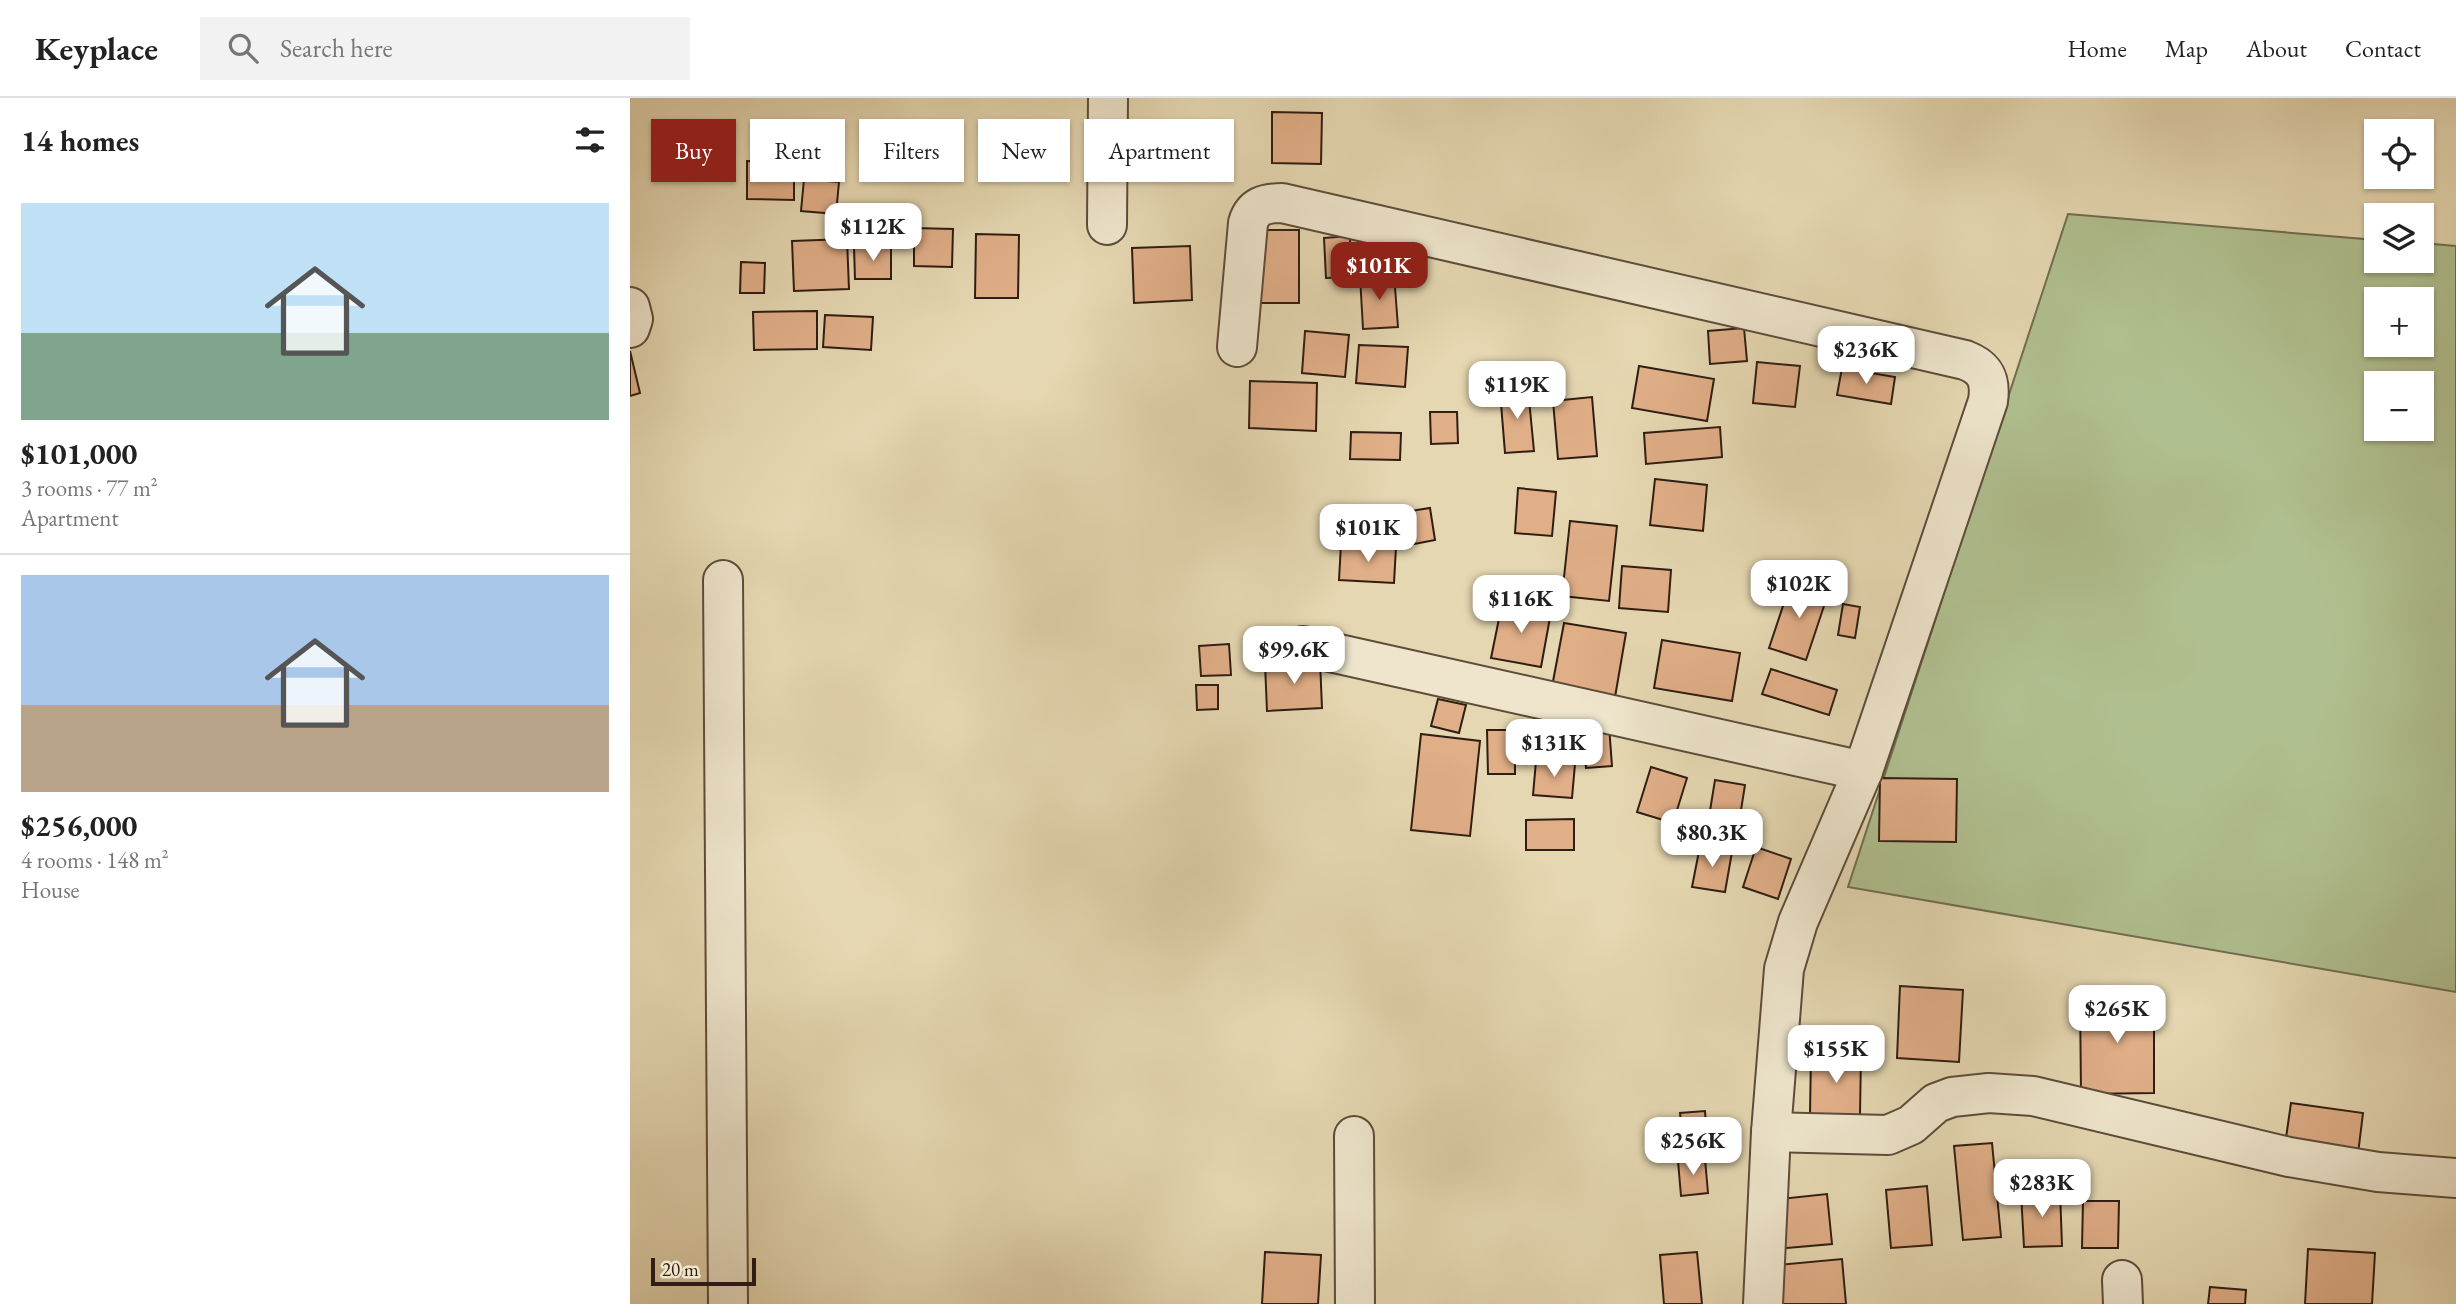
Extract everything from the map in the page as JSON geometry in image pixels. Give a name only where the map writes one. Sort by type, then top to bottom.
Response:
[{"type":"street","points":[[1107,225],[1108,98]]},
{"type":"street","points":[[1237,347],[1248,223],[1251,213],[1259,206],[1269,203],[1295,206],[1938,354],[1977,365],[1986,374],[1990,387],[1987,401],[1863,771],[1798,922],[1784,969],[1771,1132],[1763,1304]]},
{"type":"street","points":[[630,307],[633,319],[630,328]]},
{"type":"street","points":[[723,580],[728,1304]]},
{"type":"street","points":[[1303,646],[1863,771]]},
{"type":"street","points":[[1771,1132],[1888,1135],[1911,1125],[1936,1103],[1952,1097],[1989,1093],[2033,1097],[2289,1157],[2378,1172],[2456,1178]]},
{"type":"street","points":[[1354,1136],[1355,1304]]},
{"type":"green space","points":[[2068,214],[2364,239],[2364,273],[2434,273],[2434,244],[2456,246],[2456,992],[1848,887]]},
{"type":"building","points":[[1272,112],[1322,113],[1321,164],[1272,163]]},
{"type":"building","points":[[747,161],[750,161],[750,182],[794,182],[794,200],[747,199]]},
{"type":"building","points":[[804,182],[839,182],[836,214],[801,211]]},
{"type":"building","points":[[914,228],[953,229],[952,267],[914,266]]},
{"type":"building","points":[[1253,230],[1299,230],[1299,303],[1253,303]]},
{"type":"building","points":[[976,234],[1019,235],[1018,298],[975,298]]},
{"type":"building","points":[[1350,236],[1351,277],[1326,278],[1324,238]]},
{"type":"building","points":[[847,239],[849,289],[794,291],[792,241]]},
{"type":"building","points":[[1190,246],[1192,300],[1134,303],[1132,248]]},
{"type":"building","points":[[854,247],[891,247],[891,279],[855,279]]},
{"type":"building","points":[[741,262],[765,263],[764,293],[740,293]]},
{"type":"building","points":[[1394,274],[1398,327],[1363,329],[1360,276]]},
{"type":"building","points":[[817,311],[817,349],[754,350],[753,312]]},
{"type":"building","points":[[825,315],[873,317],[871,350],[823,347]]},
{"type":"building","points":[[1744,328],[1747,361],[1710,364],[1708,331]]},
{"type":"building","points":[[1305,331],[1349,335],[1345,377],[1302,373]]},
{"type":"building","points":[[1359,345],[1408,347],[1405,387],[1356,383]]},
{"type":"building","points":[[630,351],[640,393],[630,396]]},
{"type":"building","points":[[1757,362],[1800,366],[1795,407],[1753,403]]},
{"type":"building","points":[[1639,366],[1714,379],[1707,421],[1632,408]]},
{"type":"building","points":[[1842,368],[1895,377],[1891,404],[1837,395]]},
{"type":"building","points":[[1250,381],[1317,383],[1316,431],[1249,428]]},
{"type":"building","points":[[1528,389],[1534,451],[1505,453],[1500,391]]},
{"type":"building","points":[[1592,397],[1597,456],[1558,459],[1553,401]]},
{"type":"building","points":[[1430,412],[1457,412],[1458,443],[1431,444]]},
{"type":"building","points":[[1720,427],[1722,457],[1646,464],[1644,433]]},
{"type":"building","points":[[1351,432],[1401,433],[1400,460],[1350,459]]},
{"type":"building","points":[[1655,479],[1707,485],[1703,531],[1650,525]]},
{"type":"building","points":[[1518,488],[1556,492],[1552,536],[1515,533]]},
{"type":"building","points":[[1430,508],[1435,540],[1409,545],[1404,512]]},
{"type":"building","points":[[1570,521],[1617,526],[1609,601],[1562,596]]},
{"type":"building","points":[[1341,544],[1396,547],[1394,583],[1339,580]]},
{"type":"building","points":[[1622,566],[1671,570],[1668,612],[1619,608]]},
{"type":"building","points":[[1792,579],[1829,591],[1806,660],[1769,648]]},
{"type":"building","points":[[1502,604],[1551,612],[1541,667],[1491,658]]},
{"type":"building","points":[[1843,604],[1860,607],[1855,638],[1838,635]]},
{"type":"building","points":[[1564,623],[1626,633],[1614,703],[1551,692]]},
{"type":"building","points":[[1662,640],[1740,653],[1732,701],[1654,688]]},
{"type":"building","points":[[1229,644],[1231,675],[1201,676],[1199,646]]},
{"type":"building","points":[[1320,661],[1322,708],[1267,711],[1265,664]]},
{"type":"building","points":[[1771,669],[1837,690],[1829,715],[1762,694]]},
{"type":"building","points":[[1196,685],[1218,685],[1218,709],[1197,710]]},
{"type":"building","points":[[1438,699],[1466,705],[1459,733],[1431,726]]},
{"type":"building","points":[[1609,726],[1612,766],[1586,768],[1583,728]]},
{"type":"building","points":[[1487,730],[1515,730],[1515,774],[1488,774]]},
{"type":"building","points":[[1421,734],[1480,741],[1470,836],[1411,830]]},
{"type":"building","points":[[1536,761],[1575,764],[1572,798],[1533,795]]},
{"type":"building","points":[[1651,767],[1687,778],[1673,823],[1637,812]]},
{"type":"building","points":[[1880,778],[1957,779],[1956,842],[1879,841]]},
{"type":"building","points":[[1715,780],[1745,785],[1738,829],[1708,823]]},
{"type":"building","points":[[1574,819],[1574,850],[1526,850],[1526,820]]},
{"type":"building","points":[[1700,846],[1732,852],[1725,892],[1692,887]]},
{"type":"building","points":[[1756,847],[1791,859],[1778,899],[1743,887]]},
{"type":"building","points":[[1900,986],[1963,990],[1959,1062],[1897,1058]]},
{"type":"building","points":[[2080,996],[2154,996],[2154,1093],[2081,1094]]},
{"type":"building","points":[[1811,1055],[1861,1055],[1860,1115],[1810,1114]]},
{"type":"building","points":[[2291,1103],[2363,1113],[2358,1154],[2285,1145]]},
{"type":"building","points":[[1705,1111],[1707,1137],[1683,1140],[1680,1113]]},
{"type":"building","points":[[1992,1143],[2001,1237],[1963,1240],[1954,1146]]},
{"type":"building","points":[[1705,1159],[1708,1193],[1681,1196],[1678,1161]]},
{"type":"building","points":[[1927,1186],[1932,1245],[1891,1248],[1886,1190]]},
{"type":"building","points":[[2060,1191],[2062,1246],[2024,1247],[2021,1193]]},
{"type":"building","points":[[1827,1194],[1832,1244],[1776,1249],[1771,1200]]},
{"type":"building","points":[[2083,1201],[2119,1201],[2118,1248],[2082,1248]]},
{"type":"building","points":[[2308,1249],[2375,1253],[2372,1304],[2305,1304]]},
{"type":"building","points":[[1265,1252],[1321,1255],[1318,1304],[1262,1304]]},
{"type":"building","points":[[1697,1252],[1702,1304],[1664,1304],[1660,1255]]},
{"type":"building","points":[[1842,1259],[1846,1304],[1780,1304],[1777,1265]]},
{"type":"building","points":[[2210,1287],[2246,1290],[2245,1304],[2208,1304]]}]
